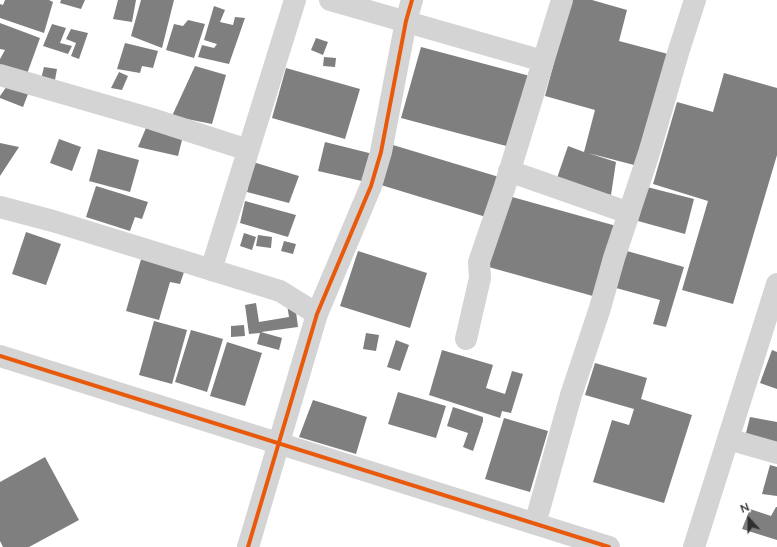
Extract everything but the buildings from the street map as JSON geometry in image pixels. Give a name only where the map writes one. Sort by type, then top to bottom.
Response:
[{"type":"street","points":[[211,270],[295,0]]},
{"type":"street","points":[[330,0],[544,61]]},
{"type":"street","points":[[248,547],[317,314],[371,186],[376,170],[381,152],[406,21],[412,0]]},
{"type":"street","points":[[466,339],[480,278],[479,262],[544,61],[562,0]]},
{"type":"street","points":[[535,524],[571,396],[600,308],[614,258],[649,153],[695,0]]},
{"type":"street","points":[[0,75],[152,119],[248,150]]},
{"type":"street","points":[[509,171],[629,213]]},
{"type":"street","points":[[0,207],[280,291],[317,314]]},
{"type":"street","points":[[694,547],[777,284]]},
{"type":"street","points":[[0,356],[609,547]]},
{"type":"street","points":[[728,439],[777,453]]},
{"type":"cycle path","points":[[248,547],[317,314],[371,186],[381,152],[406,21],[412,0]]},
{"type":"cycle path","points":[[0,356],[609,547]]}]
